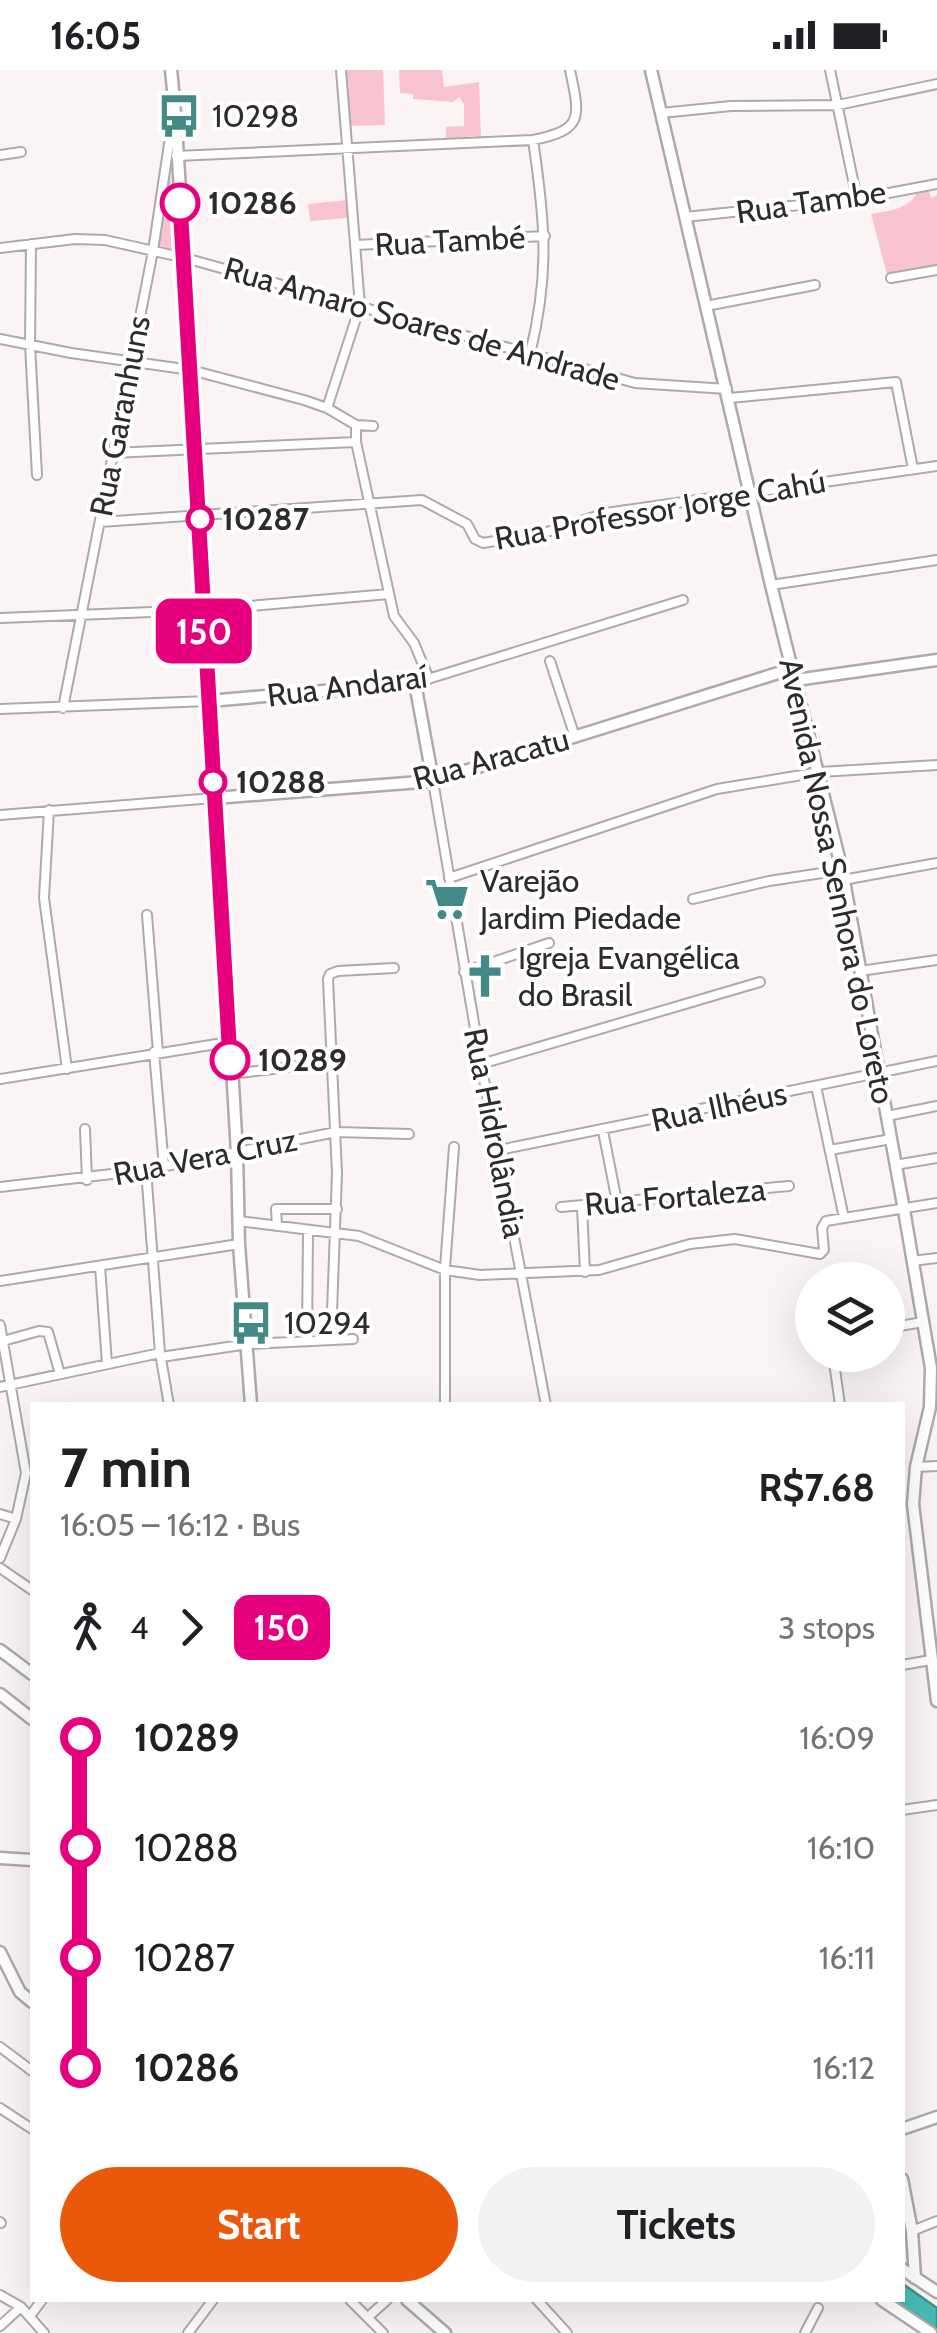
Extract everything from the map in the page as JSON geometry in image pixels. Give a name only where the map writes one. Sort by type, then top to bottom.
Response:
[{"type":"street","points":[[170,70],[177,124],[252,1402]]},
{"type":"street","points":[[327,408],[360,306],[341,70]]},
{"type":"street","points":[[176,156],[534,140],[561,134],[573,124],[576,111],[570,70]]},
{"type":"street","name":"Avenida Nossa Senhora do Loreto","points":[[651,70],[843,875],[904,1210],[934,1382],[908,1505],[937,1701]]},
{"type":"street","points":[[830,70],[858,199]]},
{"type":"street","points":[[661,113],[731,106],[838,105],[937,84]]},
{"type":"street","name":"Rua Garanhuns","points":[[63,708],[152,251],[169,144],[177,124]]},
{"type":"street","points":[[530,354],[542,304],[544,236],[534,140]]},
{"type":"street","points":[[0,155],[21,152]]},
{"type":"street","name":"Rua Tambe","points":[[684,217],[858,199],[937,184]]},
{"type":"street","name":"Rua També","points":[[354,246],[544,236]]},
{"type":"street","name":"Rua Amaro Soares de Andrade","points":[[0,248],[92,238],[184,258],[635,383],[728,393],[896,382],[913,469]]},
{"type":"street","points":[[31,244],[30,345],[37,474]]},
{"type":"street","points":[[891,278],[937,270]]},
{"type":"street","points":[[706,306],[815,285]]},
{"type":"street","points":[[0,339],[191,370],[327,408],[356,424],[373,426]]},
{"type":"street","points":[[356,424],[356,442],[394,616],[414,643],[429,680]]},
{"type":"street","points":[[112,453],[356,442]]},
{"type":"street","name":"Rua Professor Jorge Cahú","points":[[100,522],[422,500],[467,524],[482,542],[547,532],[606,513],[937,466]]},
{"type":"street","points":[[771,584],[937,560]]},
{"type":"street","points":[[0,618],[203,610],[389,594]]},
{"type":"street","name":"Rua Andaraí","points":[[0,709],[209,701],[415,683],[683,600]]},
{"type":"street","name":"Rua Aracatu","points":[[0,815],[433,781],[795,674],[937,660]]},
{"type":"street","points":[[550,661],[576,736]]},
{"type":"street","name":"Rua Hidrolândia","points":[[415,683],[464,972],[545,1402]]},
{"type":"street","points":[[449,878],[717,789],[820,772],[937,765]]},
{"type":"street","points":[[50,810],[44,898],[66,1070]]},
{"type":"street","points":[[692,898],[769,881],[937,863]]},
{"type":"street","points":[[147,915],[164,1167]]},
{"type":"street","points":[[464,972],[549,943]]},
{"type":"street","points":[[860,971],[937,960]]},
{"type":"street","points":[[331,1340],[337,1209],[327,993],[330,974],[394,968]]},
{"type":"street","points":[[481,1064],[760,982]]},
{"type":"street","points":[[0,1079],[229,1042]]},
{"type":"street","name":"Rua Ilhéus","points":[[500,1150],[937,1060]]},
{"type":"street","points":[[231,1074],[331,1062]]},
{"type":"street","points":[[816,1086],[844,1218]]},
{"type":"street","points":[[887,1116],[937,1106]]},
{"type":"street","points":[[85,1128],[87,1180]]},
{"type":"street","points":[[603,1130],[617,1202]]},
{"type":"street","name":"Rua Vera Cruz","points":[[0,1188],[87,1180],[336,1132],[409,1134]]},
{"type":"street","points":[[830,1150],[891,1139]]},
{"type":"street","points":[[445,1402],[445,1269],[454,1147]]},
{"type":"street","points":[[895,1165],[937,1158]]},
{"type":"street","points":[[146,1170],[160,1355],[168,1402]]},
{"type":"street","name":"Rua Fortaleza","points":[[561,1207],[788,1186]]},
{"type":"street","points":[[239,1221],[358,1236],[445,1269],[521,1276],[586,1272],[718,1240],[751,1240],[820,1254],[824,1250],[822,1228],[826,1221],[937,1203]]},
{"type":"street","points":[[582,1206],[586,1272]]},
{"type":"street","points":[[277,1226],[276,1209],[337,1209]]},
{"type":"street","points":[[307,1341],[308,1230]]},
{"type":"street","points":[[0,1281],[240,1244]]},
{"type":"street","points":[[912,1261],[937,1258]]},
{"type":"street","points":[[100,1266],[107,1364]]},
{"type":"street","points":[[905,1325],[923,1322]]},
{"type":"street","points":[[0,1326],[5,1386],[20,1432],[26,1473],[16,1519],[0,1558]]},
{"type":"street","points":[[3,1342],[48,1332],[60,1374]]},
{"type":"street","points":[[5,1386],[160,1355],[248,1344],[353,1338]]},
{"type":"street","points":[[836,1372],[840,1402]]},
{"type":"street","points":[[20,1432],[30,1430]]},
{"type":"street","points":[[916,1467],[937,1466]]},
{"type":"street","points":[[0,1514],[16,1519]]},
{"type":"street","points":[[0,1568],[30,1589]]},
{"type":"street","points":[[921,1586],[937,1582]]},
{"type":"street","points":[[0,1650],[30,1672]]},
{"type":"street","points":[[905,1664],[931,1660]]},
{"type":"street","points":[[0,1694],[30,1717]]},
{"type":"street","points":[[905,1810],[937,1805]]},
{"type":"street","points":[[0,1858],[30,1860]]},
{"type":"street","points":[[0,1952],[20,1992],[30,2000]]},
{"type":"street","points":[[0,2048],[30,2070]]},
{"type":"street","points":[[0,2108],[30,2128]]},
{"type":"street","points":[[905,2128],[937,2118]]},
{"type":"street","points":[[905,2195],[915,2278]]},
{"type":"street","points":[[912,2231],[937,2221]]},
{"type":"street","points":[[905,2271],[937,2292]]},
{"type":"street","points":[[0,2295],[21,2308],[44,2333]]},
{"type":"street","points":[[30,2316],[40,2302]]},
{"type":"street","points":[[190,2329],[211,2302]]},
{"type":"street","points":[[352,2302],[383,2333]]},
{"type":"street","points":[[368,2317],[385,2302]]},
{"type":"street","points":[[409,2302],[445,2333]]},
{"type":"street","points":[[540,2302],[567,2333]]},
{"type":"street","points":[[885,2302],[927,2332]]},
{"type":"street","points":[[0,2326],[21,2308]]},
{"type":"street","points":[[805,2333],[818,2308]]},
{"type":"shaded area","points":[[344,70],[383,70],[385,125],[347,126]]},
{"type":"shaded area","points":[[399,70],[442,70],[444,87],[479,82],[481,137],[470,136],[459,146],[446,139],[446,127],[464,126],[464,104],[459,97],[453,102],[413,99],[413,94],[400,93]]},
{"type":"shaded area","points":[[169,154],[175,252],[151,247]]},
{"type":"shaded area","points":[[919,190],[929,191],[931,198],[937,195],[937,266],[887,274],[871,214],[905,205]]},
{"type":"shaded area","points":[[347,200],[347,218],[310,221],[308,204]]},
{"type":"water","points":[[905,2285],[937,2308],[937,2329],[896,2302],[905,2302]]},
{"type":"bus line","name":"150","points":[[180,203],[230,1060]]},
{"type":"place","name":"10298","points":[[179,116]]},
{"type":"place","name":"10286","points":[[180,203]]},
{"type":"place","name":"10287","points":[[200,519]]},
{"type":"place","name":"10288","points":[[213,782]]},
{"type":"place","name":"Varejão Jardim Piedade","points":[[447,899]]},
{"type":"place","name":"Igreja Evangélica do Brasil","points":[[485,976]]},
{"type":"place","name":"10289","points":[[230,1060]]},
{"type":"place","name":"10294","points":[[251,1323]]}]
